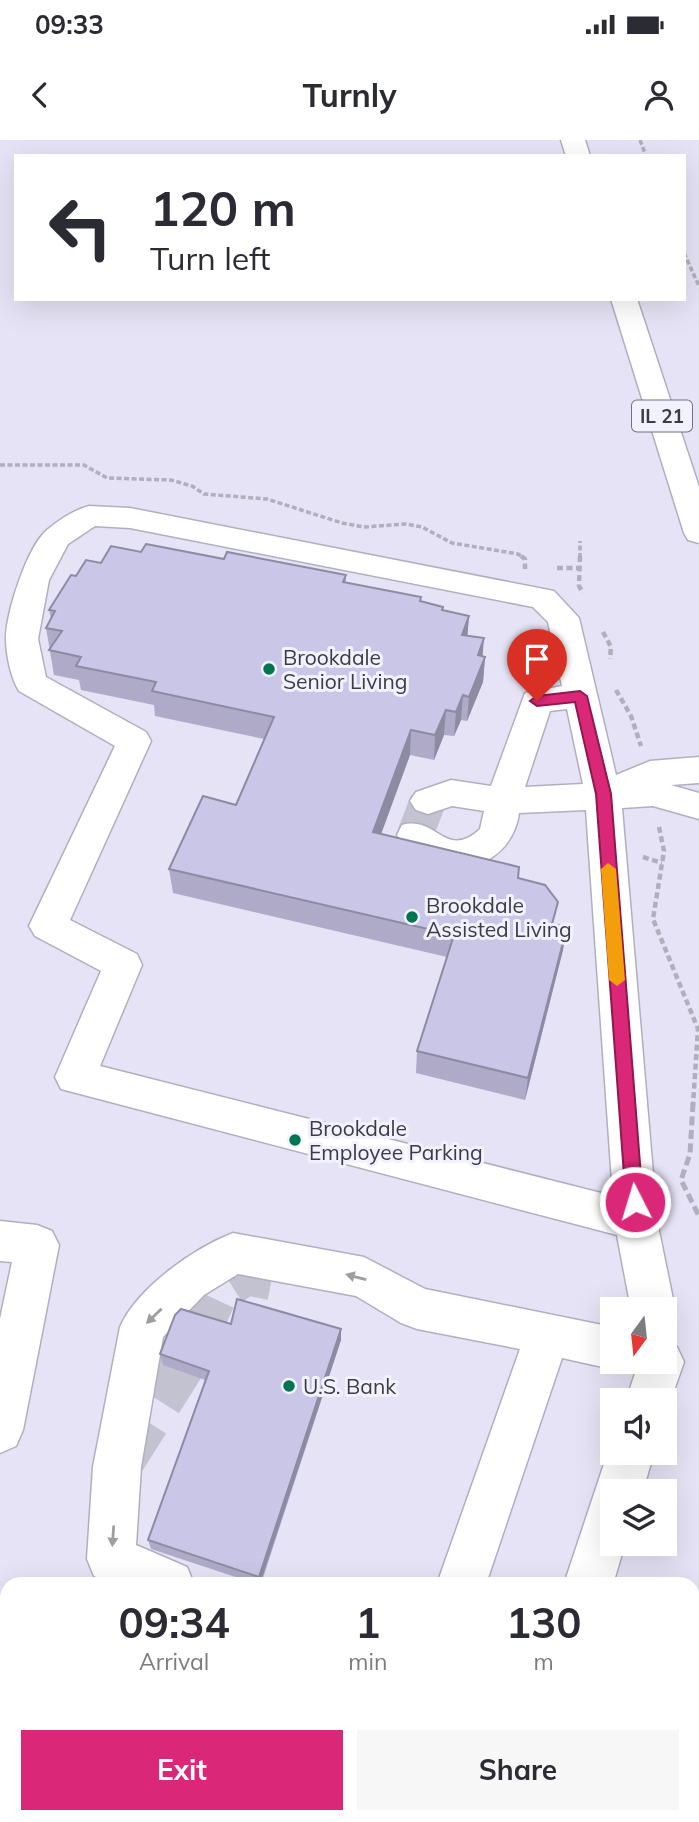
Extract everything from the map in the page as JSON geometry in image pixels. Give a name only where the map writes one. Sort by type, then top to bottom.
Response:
[{"type":"main road","name":"IL 21","points":[[625,301],[699,533]]},
{"type":"main road","points":[[636,1221],[75,1077],[122,965],[48,926],[134,741],[31,683],[22,639],[33,580],[55,538],[89,516],[130,518],[543,598],[563,618],[603,794],[636,1221],[651,1297]]},
{"type":"main road","points":[[415,835],[428,849],[449,855],[473,852],[493,838],[537,701],[580,696]]},
{"type":"main road","points":[[603,794],[650,774],[699,770]]},
{"type":"main road","points":[[428,801],[451,793],[503,801],[653,793],[699,806]]},
{"type":"main road","points":[[0,1241],[37,1245],[0,1430]]},
{"type":"main road","points":[[153,1577],[111,1559],[117,1467],[142,1327],[189,1282],[233,1253],[364,1277],[417,1308],[600,1345]]},
{"type":"main road","points":[[463,1577],[548,1334]]},
{"type":"main road","points":[[590,1577],[600,1546]]},
{"type":"path","points":[[686,257],[699,286]]},
{"type":"path","points":[[0,465],[84,465],[107,478],[171,480],[192,486],[204,494],[267,499],[342,523],[364,527],[406,524],[422,527],[452,543],[518,554],[525,559],[526,565],[522,594]]},
{"type":"path","points":[[557,568],[580,568]]},
{"type":"path","points":[[657,816],[664,851],[653,919],[698,1029],[690,1154],[681,1180],[699,1216]]},
{"type":"building","points":[[146,544],[224,559],[227,552],[346,575],[343,582],[421,597],[420,601],[443,607],[442,610],[469,616],[462,635],[484,638],[478,655],[485,657],[469,697],[463,695],[456,712],[446,710],[435,735],[411,730],[373,832],[519,867],[518,878],[545,885],[558,902],[552,924],[567,927],[528,1078],[417,1051],[454,935],[169,869],[203,796],[236,805],[274,717],[152,691],[156,682],[76,666],[81,657],[49,650],[62,631],[46,628],[55,611],[49,610],[71,575],[76,576],[86,560],[101,563],[111,546],[141,552]]},
{"type":"building","points":[[237,1299],[341,1329],[259,1577],[148,1540],[209,1371],[160,1354],[175,1315],[181,1309],[231,1324]]},
{"type":"tunnel","points":[[415,835],[428,801]]},
{"type":"tunnel","points":[[122,1460],[179,1370],[216,1291],[246,1272],[291,1281]]},
{"type":"slow traffic","points":[[608,869],[617,980]]},
{"type":"place","name":"Brookdale Senior Living","points":[[269,669]]},
{"type":"place","name":"Brookdale Assisted Living","points":[[412,917]]},
{"type":"place","name":"Brookdale Employee Parking","points":[[295,1140]]},
{"type":"place","name":"U.S. Bank","points":[[289,1386]]},
{"type":"route","points":[[537,701],[580,696],[603,794],[635,1202]]}]
